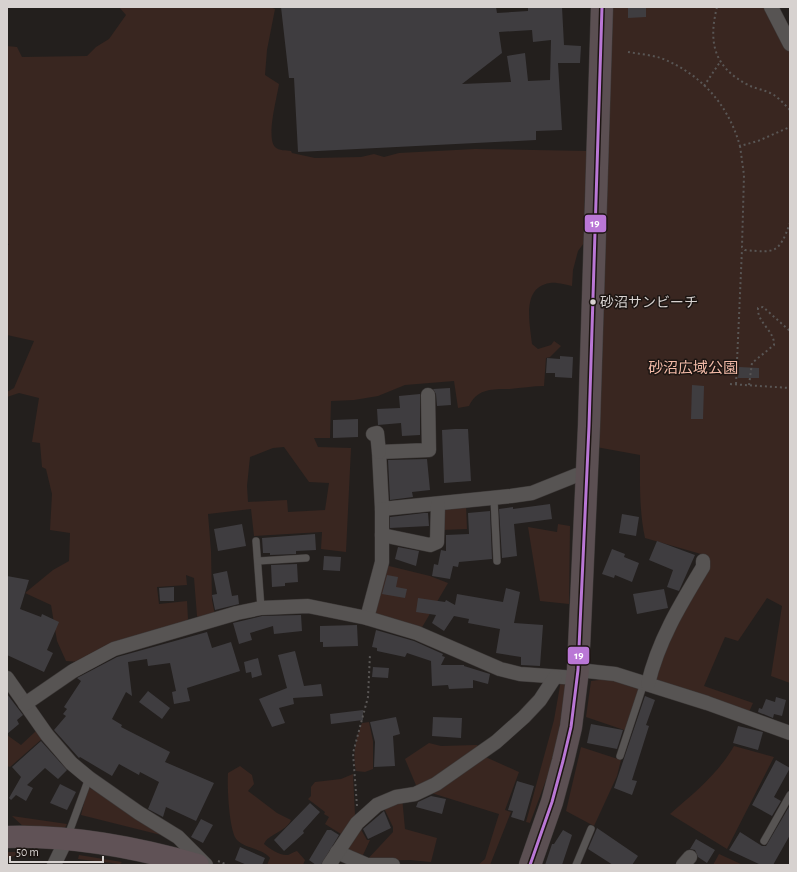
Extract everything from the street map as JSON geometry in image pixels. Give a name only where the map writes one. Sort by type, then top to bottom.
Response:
[{"type":"highway","points":[[10,832],[121,846],[198,865]]},
{"type":"main road","points":[[530,865],[552,802],[563,761],[571,727],[577,674],[586,475],[602,7]]},
{"type":"street","points":[[771,7],[790,44]]},
{"type":"street","points":[[379,452],[429,450],[428,394]]},
{"type":"street","points":[[367,618],[382,562],[382,509],[379,452],[377,434],[373,434]]},
{"type":"street","points":[[382,509],[494,499],[532,492],[577,475],[586,475]]},
{"type":"street","points":[[382,535],[430,545],[437,542],[438,504]]},
{"type":"street","points":[[646,684],[663,636],[702,567],[703,561]]},
{"type":"street","points":[[25,704],[73,671],[114,649],[237,613],[261,608],[308,606],[367,618],[417,633],[495,667],[520,674],[555,677],[577,674],[615,674],[790,733]]},
{"type":"street","points":[[329,865],[360,821],[377,806],[386,801],[415,794],[436,784],[496,742],[524,717],[540,700],[555,677]]},
{"type":"street","points":[[7,678],[47,735],[66,758],[89,778],[139,813],[178,837],[206,865]]},
{"type":"street","points":[[54,865],[67,838]]},
{"type":"street","points":[[337,852],[367,864],[393,865]]},
{"type":"lane","points":[[494,499],[497,561]]},
{"type":"lane","points":[[256,541],[261,608]]},
{"type":"lane","points":[[258,561],[306,558]]},
{"type":"lane","points":[[620,756],[646,684]]},
{"type":"lane","points":[[67,838],[89,778]]},
{"type":"lane","points":[[764,841],[790,795]]},
{"type":"lane","points":[[576,865],[592,829]]},
{"type":"path","points":[[717,7],[712,24],[713,43],[716,54],[724,68],[735,77],[749,85],[775,95],[790,110]]},
{"type":"path","points":[[628,52],[660,58],[686,70],[716,96],[735,128],[740,146],[744,174],[736,384]]},
{"type":"path","points":[[704,86],[720,62]]},
{"type":"path","points":[[740,146],[758,141],[790,127]]},
{"type":"path","points":[[742,248],[745,250],[767,252],[776,250],[784,241],[790,223]]},
{"type":"path","points":[[749,385],[752,363],[774,345],[774,339],[758,315],[758,308],[763,307],[790,331]]},
{"type":"path","points":[[730,384],[790,388]]},
{"type":"path","points":[[360,821],[353,753],[368,697],[370,654]]},
{"type":"green space","points":[[119,7],[270,7],[275,9],[267,50],[265,75],[279,84],[272,126],[273,142],[275,147],[278,149],[315,158],[361,157],[374,154],[384,157],[399,153],[475,149],[588,151],[585,189],[584,243],[578,251],[573,270],[572,286],[550,283],[541,286],[535,291],[531,299],[529,317],[532,344],[538,349],[551,345],[554,341],[561,346],[550,357],[546,358],[544,386],[486,391],[472,400],[469,406],[458,408],[454,381],[405,385],[378,396],[354,400],[331,401],[330,438],[314,438],[318,447],[351,448],[346,552],[321,549],[322,532],[254,536],[251,509],[208,514],[211,551],[212,600],[215,615],[200,619],[197,616],[194,578],[186,575],[187,585],[157,587],[159,604],[187,601],[188,619],[183,624],[80,662],[66,661],[57,641],[51,605],[25,593],[53,570],[69,561],[70,533],[50,530],[52,494],[46,469],[42,467],[40,443],[32,442],[39,398],[19,393],[7,397],[7,392],[14,388],[34,341],[7,335],[7,245],[9,245],[7,242],[7,46],[17,47],[22,57],[87,56],[96,47],[109,39],[126,15]],"holes":[[[284,447],[309,482],[329,483],[325,510],[288,512],[287,500],[248,502],[247,486],[250,457],[273,448]]]},
{"type":"green space","name":"砂沼広域公園","points":[[608,7],[768,7],[790,50],[790,683],[771,676],[782,606],[767,598],[738,641],[725,637],[704,686],[753,703],[749,712],[655,680],[655,671],[706,558],[701,554],[645,538],[641,507],[640,455],[596,447]]},
{"type":"green space","points":[[466,505],[467,529],[441,530],[443,507]]},
{"type":"green space","points":[[558,524],[570,526],[569,604],[540,601],[528,527],[557,532]]},
{"type":"green space","points":[[385,565],[430,576],[448,583],[421,629],[370,615]]},
{"type":"green space","points":[[567,678],[555,756],[530,823],[526,822],[554,720],[561,680]]},
{"type":"green space","points":[[607,679],[641,689],[627,731],[586,717],[591,681]]},
{"type":"green space","points":[[369,722],[373,741],[373,769],[365,772],[356,771],[354,759],[358,735],[362,723]]},
{"type":"green space","points":[[36,731],[43,738],[10,767],[7,766],[7,735],[21,745]]},
{"type":"green space","points":[[429,743],[441,746],[477,745],[481,750],[418,790],[405,759]]},
{"type":"green space","points":[[734,746],[774,757],[727,849],[670,814],[697,791],[713,774]]},
{"type":"green space","points":[[581,747],[621,760],[617,776],[594,826],[566,811]]},
{"type":"green space","points":[[481,755],[519,772],[505,810],[511,812],[490,865],[478,865],[485,859],[499,814],[425,791]]},
{"type":"green space","points":[[240,766],[252,775],[254,784],[248,791],[277,813],[291,820],[289,824],[269,838],[264,844],[272,850],[285,855],[297,851],[305,860],[303,865],[267,865],[270,858],[267,855],[237,840],[234,835],[230,818],[228,773]]},
{"type":"green space","points":[[353,774],[355,815],[341,834],[325,824],[329,817],[308,799],[311,796],[311,787],[315,782],[341,779]]},
{"type":"green space","points":[[88,787],[177,839],[81,815]]},
{"type":"green space","points":[[402,797],[405,829],[437,838],[431,862],[410,860],[366,861],[393,832],[393,827],[382,804]]},
{"type":"green space","points":[[12,816],[67,824],[65,828],[25,828]]},
{"type":"green space","points":[[359,826],[367,840],[370,840],[363,855],[357,858],[341,850]]},
{"type":"green space","points":[[7,852],[25,852],[26,853],[7,858]]},
{"type":"green space","points":[[719,854],[743,865],[713,865]]},
{"type":"green space","points":[[79,855],[122,862],[120,864],[78,859]]},
{"type":"building","points":[[281,7],[496,7],[497,13],[528,11],[528,7],[562,7],[564,45],[581,46],[580,63],[558,63],[562,130],[536,131],[536,140],[298,152],[294,78],[289,78]],"holes":[[[532,30],[533,42],[551,40],[550,80],[528,81],[525,53],[507,56],[511,82],[462,84],[502,53],[499,32]]]},
{"type":"building","points":[[628,7],[646,7],[646,17],[628,18]]},
{"type":"building","points":[[560,356],[573,357],[572,378],[555,377],[555,373],[546,373],[547,358],[560,359]]},
{"type":"building","points":[[739,367],[759,368],[759,378],[738,378]]},
{"type":"building","points":[[692,385],[704,386],[703,419],[691,419]]},
{"type":"building","points":[[450,388],[451,405],[437,406],[436,394],[433,389]]},
{"type":"building","points":[[420,394],[420,435],[402,436],[401,423],[378,425],[377,409],[400,408],[399,396]]},
{"type":"building","points":[[358,419],[358,437],[333,438],[333,420]]},
{"type":"building","points":[[468,429],[471,481],[444,483],[442,430]]},
{"type":"building","points":[[427,459],[430,490],[412,492],[413,497],[390,500],[388,460]]},
{"type":"building","points":[[550,504],[552,519],[514,524],[517,556],[502,558],[499,509],[513,507],[513,509]]},
{"type":"building","points":[[490,511],[492,559],[459,562],[458,567],[453,566],[450,579],[432,576],[434,564],[438,565],[441,550],[446,551],[446,535],[469,534],[468,513]]},
{"type":"building","points":[[428,513],[429,526],[390,528],[390,517]]},
{"type":"building","points":[[622,514],[639,517],[636,536],[619,533]]},
{"type":"building","points":[[242,524],[246,546],[218,551],[214,529]]},
{"type":"building","points":[[315,534],[316,550],[296,551],[296,554],[270,555],[270,553],[263,553],[262,538]]},
{"type":"building","points":[[657,541],[695,555],[679,591],[667,587],[673,570],[649,560]]},
{"type":"building","points":[[398,547],[419,551],[416,566],[395,559]]},
{"type":"building","points":[[612,549],[625,554],[624,557],[639,563],[632,582],[615,575],[614,578],[602,574]]},
{"type":"building","points":[[324,556],[341,557],[340,571],[323,570]]},
{"type":"building","points":[[297,564],[298,582],[285,583],[285,586],[272,587],[271,565]]},
{"type":"building","points":[[227,571],[232,596],[238,595],[239,604],[215,610],[212,595],[217,594],[213,574]]},
{"type":"building","points":[[387,575],[398,577],[396,587],[407,589],[405,598],[382,594]]},
{"type":"building","points":[[7,576],[29,580],[20,609],[41,617],[42,614],[59,622],[47,650],[53,653],[44,672],[7,655]]},
{"type":"building","points":[[174,587],[174,601],[160,601],[159,588]]},
{"type":"building","points":[[506,588],[520,592],[514,623],[543,625],[540,666],[521,665],[521,657],[496,653],[500,629],[468,623],[469,619],[454,616],[444,631],[432,623],[436,615],[416,612],[418,598],[445,602],[446,600],[455,605],[457,594],[503,602]]},
{"type":"building","points":[[664,589],[668,608],[637,614],[633,594]]},
{"type":"building","points":[[301,615],[302,631],[274,634],[273,626],[250,633],[252,640],[239,644],[233,623],[262,616]]},
{"type":"building","points":[[357,625],[358,646],[323,647],[323,642],[320,642],[320,626]]},
{"type":"building","points":[[376,630],[414,641],[443,654],[442,656],[445,657],[441,665],[464,665],[490,674],[488,684],[473,680],[473,688],[449,689],[448,685],[432,686],[431,661],[407,653],[405,657],[377,651],[377,648],[372,647]]},
{"type":"building","points":[[207,632],[212,648],[231,642],[240,671],[187,688],[190,701],[174,704],[172,692],[176,691],[170,663],[148,666],[147,659],[128,662],[132,696],[126,692],[112,719],[122,725],[121,727],[170,752],[165,762],[214,783],[196,821],[166,807],[163,817],[148,809],[159,782],[140,772],[139,775],[119,764],[112,776],[80,757],[79,758],[54,730],[66,716],[63,714],[67,709],[64,707],[81,681],[77,678],[117,657]]},
{"type":"building","points":[[295,651],[304,686],[321,684],[323,696],[293,698],[294,704],[279,708],[285,723],[272,727],[259,699],[287,688],[278,655]]},
{"type":"building","points":[[258,658],[262,675],[252,678],[251,672],[246,673],[244,662]]},
{"type":"building","points":[[373,667],[389,668],[388,678],[372,677]]},
{"type":"building","points":[[148,691],[170,708],[162,719],[139,702]]},
{"type":"building","points":[[7,694],[23,715],[17,720],[19,724],[7,734]]},
{"type":"building","points":[[645,696],[655,700],[646,725],[649,726],[632,780],[637,781],[632,795],[614,788]]},
{"type":"building","points":[[776,697],[786,700],[782,716],[774,714],[773,718],[758,712],[759,708],[762,709],[766,699],[775,702]]},
{"type":"building","points":[[363,710],[363,720],[331,724],[330,714]]},
{"type":"building","points":[[396,717],[400,734],[393,736],[395,766],[374,767],[375,742],[370,722]]},
{"type":"building","points":[[433,717],[462,718],[461,738],[432,736]]},
{"type":"building","points":[[591,724],[623,730],[617,749],[587,743]]},
{"type":"building","points":[[738,726],[763,732],[758,750],[733,743]]},
{"type":"building","points":[[41,741],[67,770],[58,779],[45,768],[27,785],[33,788],[26,801],[16,795],[11,800],[9,798],[21,777],[12,767]]},
{"type":"building","points":[[776,760],[790,768],[774,797],[781,801],[772,816],[752,805]]},
{"type":"building","points":[[517,781],[534,786],[524,821],[511,817],[513,811],[508,810]]},
{"type":"building","points":[[60,784],[76,792],[67,810],[50,803]]},
{"type":"building","points":[[431,796],[446,799],[442,814],[416,807],[418,802]]},
{"type":"building","points":[[310,803],[320,812],[303,831],[304,833],[284,851],[274,840]]},
{"type":"building","points":[[790,805],[790,835],[773,865],[761,865],[729,850],[740,832],[762,846],[766,846]]},
{"type":"building","points":[[384,811],[391,828],[368,839],[363,829]]},
{"type":"building","points":[[201,819],[213,825],[203,843],[191,837]]},
{"type":"building","points":[[597,828],[638,856],[632,865],[613,865],[588,849]]},
{"type":"building","points":[[327,830],[331,830],[339,835],[321,865],[316,865],[309,860]]},
{"type":"building","points":[[563,830],[572,835],[562,865],[545,865],[552,844],[554,844]]},
{"type":"building","points":[[696,839],[715,850],[707,863],[698,857],[695,850],[690,849]]},
{"type":"building","points":[[240,847],[265,858],[262,865],[247,865],[235,860]]},
{"type":"transit line","name":"19","points":[[530,865],[552,802],[563,761],[571,727],[578,670],[589,426],[602,7]]},
{"type":"place","name":"砂沼サンビーチ","points":[[593,302]]}]
